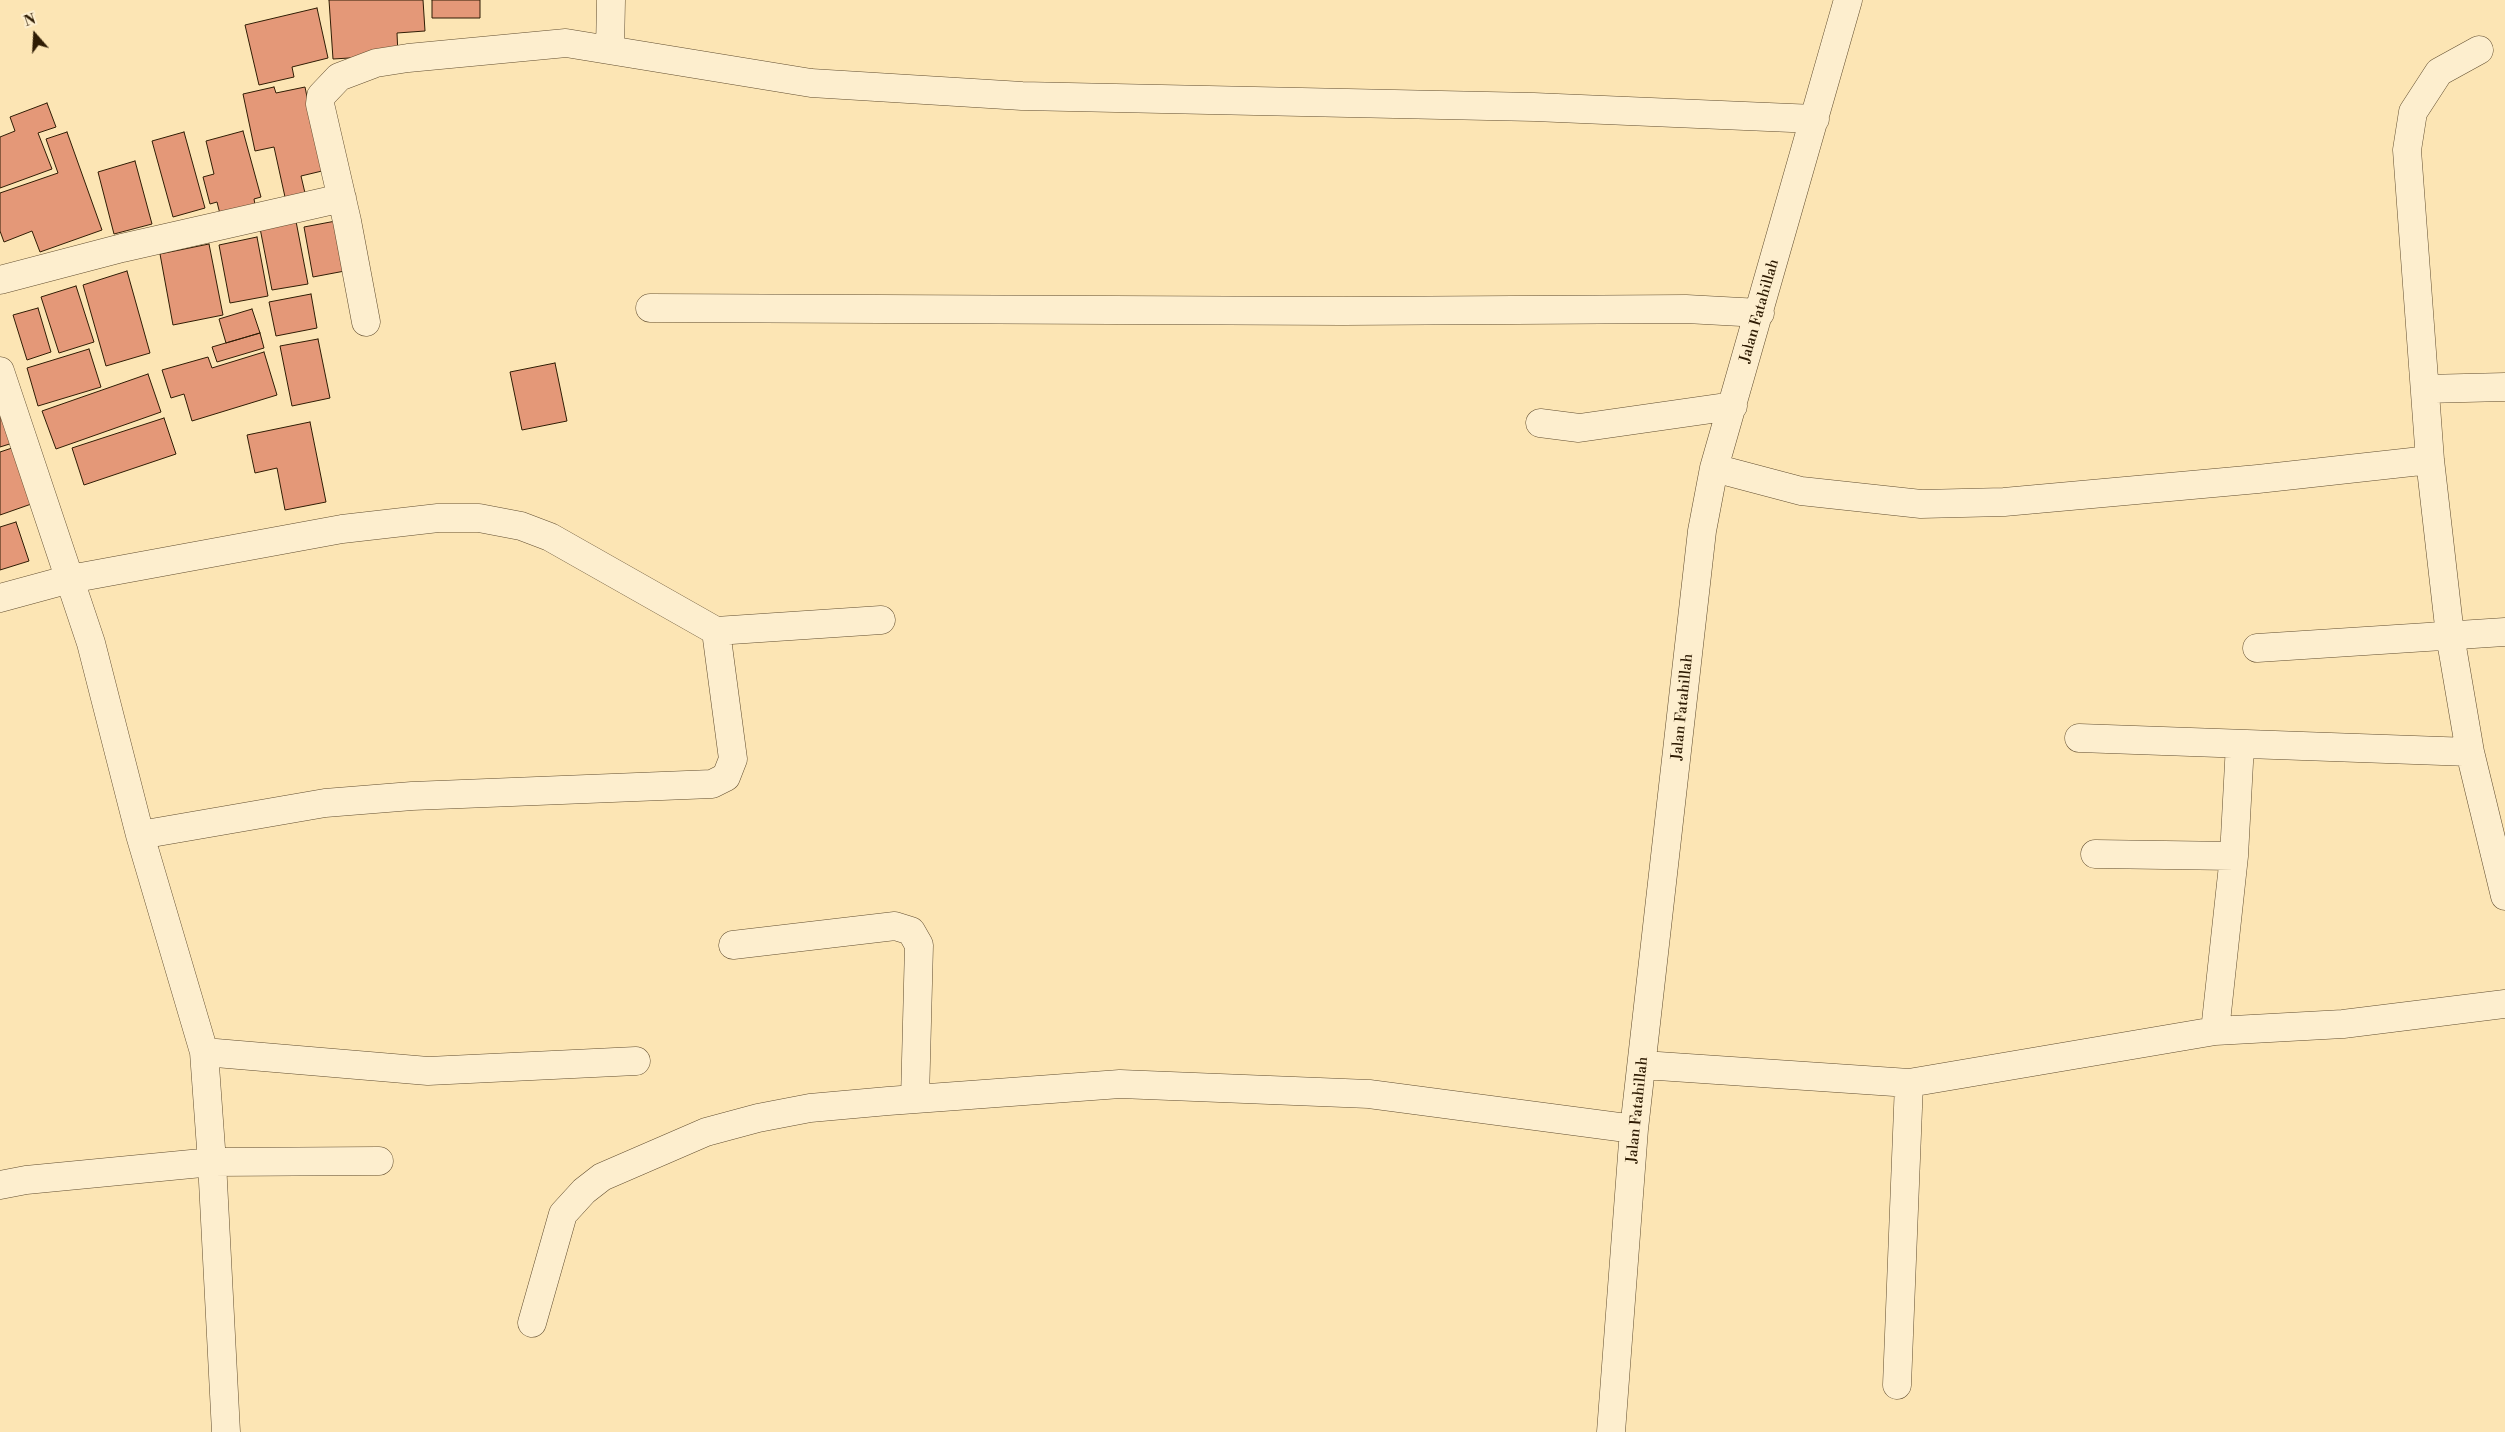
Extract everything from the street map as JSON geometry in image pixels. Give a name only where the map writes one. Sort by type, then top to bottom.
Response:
[{"type":"street","points":[[610,50],[611,0]]},
{"type":"street","name":"Jalan Fatahillah","points":[[1611,1432],[1634,1129],[1643,1065],[1702,531],[1714,468],[1760,313],[1848,0]]},
{"type":"street","points":[[366,322],[342,198],[320,104],[321,96],[339,77],[376,63],[408,58],[566,43],[810,83],[1022,96],[1534,107],[1815,119]]},
{"type":"street","points":[[2479,50],[2439,72],[2413,112],[2407,150],[2430,460],[2450,635],[2470,752],[2505,896]]},
{"type":"street","points":[[0,280],[122,248],[342,198]]},
{"type":"street","points":[[650,308],[1343,312],[1686,308],[1760,313]]},
{"type":"street","points":[[0,371],[91,644],[140,835],[204,1052],[212,1162],[226,1432]]},
{"type":"street","points":[[2425,389],[2505,387]]},
{"type":"street","points":[[1540,423],[1579,428],[1733,406]]},
{"type":"street","points":[[1714,468],[1801,491],[1921,504],[2004,502],[2258,479],[2430,460]]},
{"type":"street","points":[[0,598],[70,579],[342,529],[438,518],[479,518],[520,526],[550,537],[716,631],[880,620]]},
{"type":"street","points":[[140,835],[325,803],[412,796],[712,784],[726,777],[733,759],[716,631]]},
{"type":"street","points":[[2257,648],[2505,632]]},
{"type":"street","points":[[2078,738],[2470,752]]},
{"type":"street","points":[[2215,1031],[2234,856],[2240,744]]},
{"type":"street","points":[[2095,854],[2234,856]]},
{"type":"street","points":[[733,945],[895,926],[911,931],[919,945],[915,1099]]},
{"type":"street","points":[[1643,1065],[1909,1083],[2215,1031],[2343,1024],[2449,1013],[2505,1004]]},
{"type":"street","points":[[204,1052],[428,1071],[636,1061]]},
{"type":"street","points":[[1897,1384],[1909,1083]]},
{"type":"street","points":[[532,1323],[563,1214],[584,1191],[602,1177],[706,1132],[758,1118],[810,1108],[1120,1084],[1369,1094],[1634,1129]]},
{"type":"street","points":[[0,1185],[26,1180],[212,1162],[379,1161]]},
{"type":"building","points":[[329,0],[423,0],[425,31],[397,33],[398,55],[333,59]]},
{"type":"building","points":[[432,0],[480,0],[480,18],[432,18]]},
{"type":"building","points":[[317,8],[328,58],[292,67],[294,77],[259,85],[245,25]]},
{"type":"building","points":[[274,87],[276,93],[305,87],[322,171],[301,176],[305,193],[285,197],[274,147],[255,151],[243,94]]},
{"type":"building","points":[[47,103],[56,127],[38,133],[52,169],[0,188],[0,137],[15,131],[10,117]]},
{"type":"building","points":[[243,131],[261,197],[254,199],[256,210],[221,218],[217,202],[210,204],[203,177],[214,174],[206,141]]},
{"type":"building","points":[[67,132],[102,230],[40,252],[32,231],[4,242],[0,231],[0,193],[58,173],[46,139]]},
{"type":"building","points":[[184,132],[205,208],[173,217],[152,141]]},
{"type":"building","points":[[135,161],[152,224],[114,234],[98,172]]},
{"type":"building","points":[[295,216],[308,284],[272,290],[259,223]]},
{"type":"building","points":[[341,220],[350,270],[313,277],[304,227]]},
{"type":"building","points":[[257,237],[268,296],[230,303],[219,245]]},
{"type":"building","points":[[209,244],[223,315],[173,325],[160,254]]},
{"type":"building","points":[[127,271],[150,353],[106,366],[83,285]]},
{"type":"building","points":[[76,286],[94,342],[59,353],[41,297]]},
{"type":"building","points":[[311,294],[317,328],[276,336],[269,302]]},
{"type":"building","points":[[38,308],[51,352],[27,360],[13,315]]},
{"type":"building","points":[[252,309],[260,333],[226,343],[219,319]]},
{"type":"building","points":[[260,333],[264,348],[217,362],[212,347]]},
{"type":"building","points":[[318,339],[330,398],[292,406],[280,346]]},
{"type":"building","points":[[89,349],[101,387],[38,406],[27,368]]},
{"type":"building","points":[[264,352],[277,395],[192,421],[184,394],[171,398],[162,370],[208,357],[212,368]]},
{"type":"building","points":[[555,363],[567,421],[522,430],[510,372]]},
{"type":"building","points":[[148,374],[161,412],[56,449],[42,411]]},
{"type":"building","points":[[0,397],[19,441],[0,447]]},
{"type":"building","points":[[164,418],[176,454],[84,485],[72,448]]},
{"type":"building","points":[[310,422],[326,502],[285,510],[277,468],[255,473],[247,435]]},
{"type":"building","points":[[18,446],[37,502],[0,515],[0,452]]},
{"type":"building","points":[[16,522],[29,561],[0,570],[0,527]]}]
